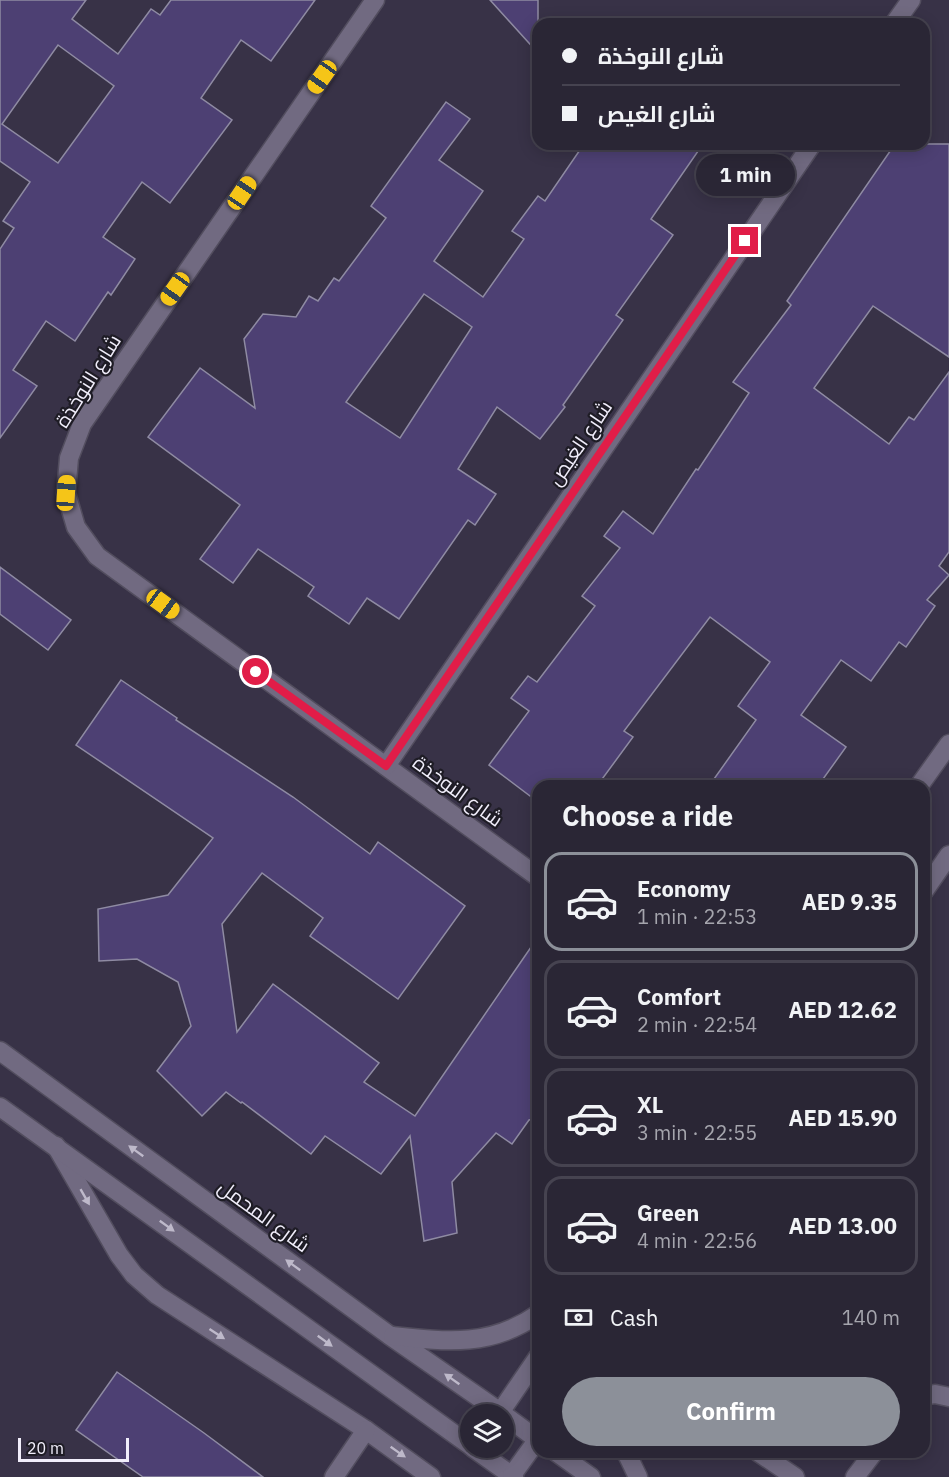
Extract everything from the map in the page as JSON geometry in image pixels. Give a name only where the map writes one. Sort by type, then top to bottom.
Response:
[{"type":"street","name":"شارع النوخذة","points":[[375,0],[82,424],[69,458],[66,493],[76,527],[97,556],[532,873]]},
{"type":"street","points":[[898,18],[910,0]]},
{"type":"street","name":"شارع الغيص","points":[[386,766],[808,150]]},
{"type":"street","points":[[923,780],[949,744]]},
{"type":"street","points":[[930,882],[949,855]]},
{"type":"street","name":"شارع المحمل","points":[[0,1051],[487,1404]]},
{"type":"street","points":[[0,1107],[460,1438]]},
{"type":"street","points":[[56,1146],[114,1247],[134,1275],[157,1295],[366,1430],[431,1477]]},
{"type":"street","points":[[389,1335],[432,1339],[485,1339],[522,1325],[532,1318]]},
{"type":"street","points":[[507,1404],[532,1366]]},
{"type":"street","points":[[930,1395],[949,1397]]},
{"type":"street","name":"شارع المحمل","points":[[514,1423],[532,1436]]},
{"type":"street","points":[[334,1477],[366,1430]]},
{"type":"street","points":[[488,1458],[513,1476],[532,1449]]},
{"type":"street","points":[[564,1458],[591,1477]]},
{"type":"street","points":[[629,1458],[638,1477]]},
{"type":"street","points":[[767,1458],[795,1477]]},
{"type":"street","points":[[855,1477],[869,1458]]},
{"type":"building","points":[[0,0],[86,0],[72,19],[118,54],[151,9],[160,15],[171,0],[315,0],[271,61],[241,40],[201,98],[232,120],[170,203],[142,182],[103,237],[135,259],[111,295],[108,292],[75,341],[46,321],[13,370],[37,386],[0,438],[0,249],[14,228],[3,221],[30,182],[0,161]],"holes":[[[58,45],[114,86],[58,163],[2,124]]]},
{"type":"building","points":[[490,0],[538,0],[538,18],[532,18],[532,46]]},
{"type":"building","points":[[446,102],[470,119],[439,160],[483,191],[434,261],[483,297],[524,239],[512,231],[538,196],[545,201],[580,150],[699,150],[651,219],[673,235],[616,315],[623,320],[563,405],[565,407],[540,439],[497,407],[458,469],[496,494],[475,525],[468,520],[399,619],[367,598],[349,624],[308,596],[314,587],[258,549],[233,583],[200,559],[240,505],[148,437],[200,368],[255,408],[244,339],[263,314],[296,317],[309,296],[318,301],[334,278],[339,281],[386,218],[371,206]],"holes":[[[424,294],[472,327],[400,438],[346,402]]]},
{"type":"building","points":[[930,144],[949,144],[949,357],[873,306],[814,388],[889,444],[909,417],[914,420],[949,372],[949,552],[939,566],[949,575],[927,600],[935,606],[906,647],[899,642],[871,681],[841,660],[801,715],[846,747],[822,780],[713,780],[756,720],[738,706],[770,662],[710,617],[624,731],[633,737],[601,780],[532,780],[532,797],[489,765],[529,711],[511,698],[528,676],[537,682],[595,606],[582,596],[620,548],[604,536],[623,511],[653,534],[696,469],[698,470],[749,393],[733,382],[791,305],[787,301],[891,150],[930,150]]},
{"type":"building","points":[[0,567],[71,620],[48,650],[0,614]]},
{"type":"building","points":[[121,680],[177,718],[176,720],[293,797],[370,854],[378,842],[465,906],[398,999],[310,936],[323,918],[262,873],[222,924],[237,1032],[273,984],[379,1063],[364,1082],[415,1116],[532,946],[532,1119],[529,1120],[512,1144],[496,1133],[452,1182],[457,1233],[424,1241],[410,1136],[381,1174],[325,1136],[311,1154],[226,1092],[202,1116],[157,1071],[191,1026],[178,982],[137,959],[99,961],[98,909],[168,895],[213,838],[76,745]]},
{"type":"building","points":[[117,1372],[263,1477],[143,1477],[76,1430]]},
{"type":"route","points":[[256,672],[386,766],[745,241]]}]
